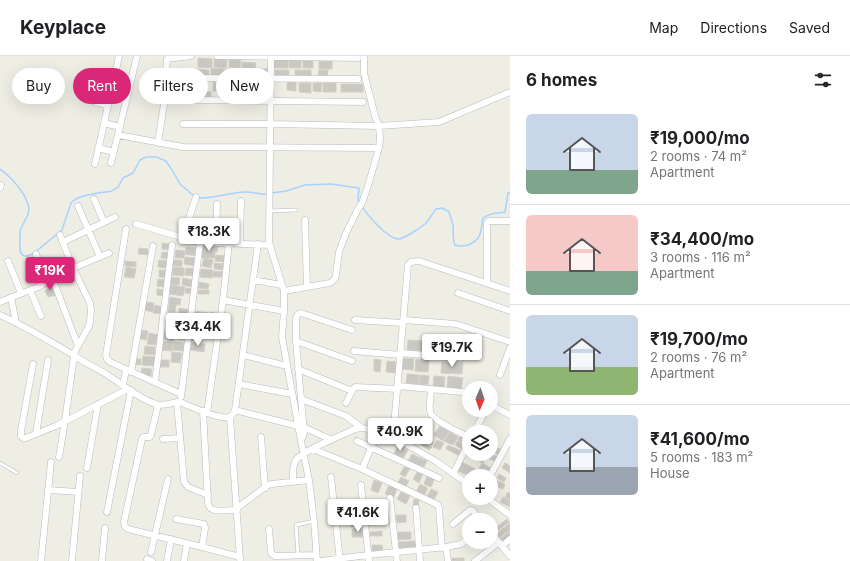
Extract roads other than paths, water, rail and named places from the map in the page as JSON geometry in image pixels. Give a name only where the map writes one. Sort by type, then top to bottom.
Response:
[{"type":"street","points":[[116,68],[119,56]]},
{"type":"street","points":[[131,78],[136,56]]},
{"type":"street","points":[[158,143],[163,108],[167,59],[191,56]]},
{"type":"street","points":[[217,56],[358,58]]},
{"type":"street","points":[[253,280],[283,288],[307,287],[330,283],[336,275],[340,252],[346,233],[362,203],[379,148],[379,126],[364,73],[364,56]]},
{"type":"street","points":[[270,68],[271,57]]},
{"type":"street","points":[[274,79],[358,79]]},
{"type":"street","points":[[183,124],[379,126],[439,122],[510,92]]},
{"type":"street","points":[[274,101],[363,102]]},
{"type":"street","points":[[94,164],[108,106],[102,104]]},
{"type":"street","points":[[112,163],[125,104]]},
{"type":"street","points":[[270,104],[269,241],[283,288],[284,311],[282,337],[292,394],[301,427]]},
{"type":"street","points":[[104,123],[120,127]]},
{"type":"street","points":[[118,135],[183,147],[379,148]]},
{"type":"street","points":[[98,148],[114,152]]},
{"type":"street","points":[[183,237],[196,197]]},
{"type":"street","points":[[94,199],[104,222]]},
{"type":"street","points":[[240,244],[241,201]]},
{"type":"street","points":[[216,243],[217,204]]},
{"type":"street","points":[[78,206],[100,257]]},
{"type":"street","points":[[63,242],[115,217]]},
{"type":"street","points":[[306,220],[307,287]]},
{"type":"street","points":[[487,283],[487,223],[489,221],[510,221]]},
{"type":"street","points":[[136,224],[200,242],[270,245]]},
{"type":"street","points":[[126,229],[106,355],[107,359],[128,371],[181,394]]},
{"type":"street","points":[[59,457],[73,356],[89,326],[91,310],[90,303],[73,268],[60,235]]},
{"type":"street","points":[[200,242],[181,394],[178,402],[184,482],[188,487],[208,495]]},
{"type":"street","points":[[229,243],[223,300],[205,412],[208,503],[210,507],[215,510],[237,509],[272,484],[309,480]]},
{"type":"street","points":[[0,315],[55,344],[148,401],[158,405],[178,402],[225,418],[230,417],[233,415],[235,410],[258,244]]},
{"type":"street","points":[[155,382],[172,245]]},
{"type":"street","points":[[107,512],[127,388],[128,371],[153,246]]},
{"type":"street","points":[[0,302],[42,285],[52,277],[109,253]]},
{"type":"street","points":[[36,254],[46,282]]},
{"type":"street","points":[[8,261],[21,293]]},
{"type":"street","points":[[392,437],[398,388],[408,265],[411,262],[419,261],[510,291]]},
{"type":"street","points":[[52,277],[78,346]]},
{"type":"street","points":[[30,290],[41,316]]},
{"type":"street","points":[[458,292],[510,311]]},
{"type":"street","points":[[10,297],[16,323]]},
{"type":"street","points":[[223,300],[284,311]]},
{"type":"street","points":[[269,529],[271,552],[273,556],[317,558],[309,480],[301,441],[301,399],[296,341],[296,318],[299,313],[301,313],[352,330]]},
{"type":"street","points":[[355,320],[456,324],[510,342]]},
{"type":"street","points":[[296,341],[352,361]]},
{"type":"street","points":[[500,376],[510,348]]},
{"type":"street","points":[[354,351],[461,358]]},
{"type":"street","points":[[243,355],[287,366]]},
{"type":"street","points":[[36,434],[48,360]]},
{"type":"street","points":[[33,364],[20,434],[23,438],[58,425],[127,388]]},
{"type":"street","points":[[298,369],[352,391]]},
{"type":"street","points":[[238,384],[292,394]]},
{"type":"street","points":[[346,403],[352,391],[358,386],[431,389],[462,392]]},
{"type":"street","points":[[431,389],[430,412],[433,417],[462,433]]},
{"type":"street","points":[[301,399],[346,416],[362,428]]},
{"type":"street","points":[[87,468],[98,404]]},
{"type":"street","points":[[158,405],[151,435],[150,437],[142,439],[124,522],[125,527],[202,547],[240,559],[230,417]]},
{"type":"street","points":[[498,409],[510,415]]},
{"type":"street","points":[[235,410],[301,427],[332,440]]},
{"type":"street","points":[[294,482],[294,466],[296,460],[313,448],[362,428],[392,437],[437,462],[462,480]]},
{"type":"street","points":[[362,469],[378,432]]},
{"type":"street","points":[[261,437],[265,488]]},
{"type":"street","points":[[163,439],[180,438]]},
{"type":"street","points":[[494,469],[510,439]]},
{"type":"street","points":[[357,441],[439,478]]},
{"type":"street","points":[[313,448],[362,469],[438,505],[444,547],[448,561]]},
{"type":"street","points":[[453,474],[462,456]]},
{"type":"street","points":[[41,561],[51,462]]},
{"type":"street","points":[[72,561],[80,476]]},
{"type":"street","points":[[331,477],[340,560]]},
{"type":"street","points":[[151,552],[168,479]]},
{"type":"street","points":[[361,485],[368,558]]},
{"type":"street","points":[[48,490],[78,492]]},
{"type":"street","points":[[390,498],[397,561]]},
{"type":"street","points":[[496,505],[510,515]]},
{"type":"street","points":[[416,508],[420,561]]},
{"type":"street","points":[[466,513],[471,510],[474,513]]},
{"type":"street","points":[[453,524],[462,516]]},
{"type":"street","points":[[176,519],[204,524],[205,528],[202,547]]},
{"type":"street","points":[[102,561],[105,528]]},
{"type":"street","points":[[166,561],[171,539]]},
{"type":"street","points":[[475,561],[510,539]]},
{"type":"street","points":[[498,542],[510,556]]},
{"type":"street","points":[[184,561],[187,543]]},
{"type":"street","points":[[321,561],[368,558],[396,552],[444,547],[462,543]]},
{"type":"lane","points":[[269,211],[296,210]]},
{"type":"lane","points":[[0,463],[16,473]]},
{"type":"lane","points":[[298,556],[296,525],[314,522]]},
{"type":"waterway","points":[[0,169],[17,185],[24,195],[28,206],[28,214],[20,231],[20,251],[21,254],[26,256],[34,253],[62,230],[71,203],[74,200],[90,194],[112,191],[118,187],[123,178],[133,173],[140,160],[146,157],[156,157],[166,161],[180,184],[194,196]]},
{"type":"waterway","points":[[272,193],[286,191],[305,185],[331,184],[359,188],[358,200],[360,203]]},
{"type":"waterway","points":[[197,198],[209,198],[244,192],[269,194]]},
{"type":"waterway","points":[[362,206],[368,215],[388,235],[398,239],[401,239],[420,228],[425,224],[436,209],[442,208],[449,212],[453,225],[453,238],[455,245],[462,246],[473,243],[479,237],[483,218],[492,214],[505,212],[508,193],[510,192]]}]
